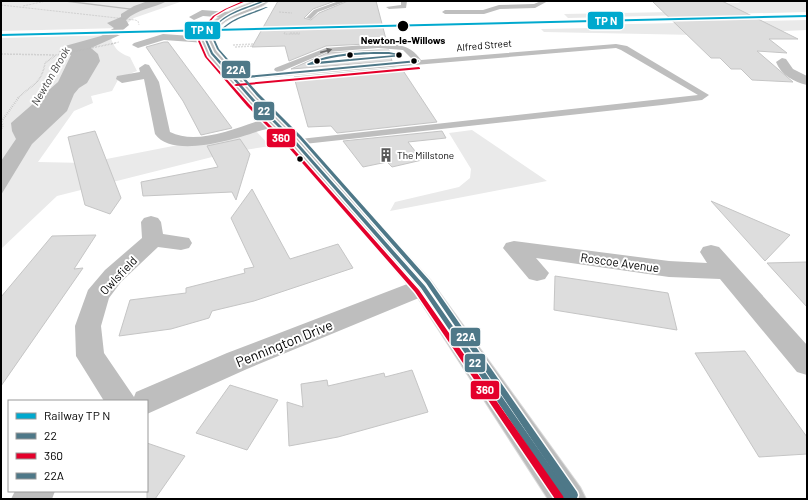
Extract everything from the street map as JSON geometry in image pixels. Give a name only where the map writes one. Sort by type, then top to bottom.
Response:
[{"type":"main road","points":[[263,2],[229,15],[218,22],[208,34],[206,40],[212,53],[295,142],[423,287],[568,499]]},
{"type":"street","points":[[202,13],[229,15]]},
{"type":"street","points":[[138,45],[169,36],[206,40]]},
{"type":"street","points":[[797,63],[778,61],[796,76],[807,81]]},
{"type":"street","points":[[122,79],[146,71],[152,82],[161,128],[163,134],[167,137],[184,141],[207,139],[274,121]]},
{"type":"street","name":"Owlsfield","points":[[120,400],[90,356],[88,326],[97,296],[152,231],[181,243]]},
{"type":"street","name":"Roscoe Avenue","points":[[537,274],[508,242],[669,269],[726,271]]},
{"type":"street","points":[[711,252],[807,364]]},
{"type":"street","name":"Pennington Drive","points":[[148,401],[237,361],[423,287]]},
{"type":"street","points":[[29,499],[37,492]]},
{"type":"lane","points":[[250,1],[263,2]]},
{"type":"lane","points":[[311,16],[344,1]]},
{"type":"lane","points":[[389,8],[404,8],[404,1]]},
{"type":"lane","points":[[445,12],[484,12],[499,7],[535,6],[545,1]]},
{"type":"lane","name":"Alfred Street","points":[[235,78],[416,58],[616,46],[629,51],[704,95],[702,97],[662,102],[295,142]]},
{"type":"lane","points":[[264,75],[289,65],[300,63],[374,56],[416,58]]},
{"type":"path","points":[[21,7],[46,1]]},
{"type":"path","points":[[1,5],[135,20]]},
{"type":"path","points":[[274,11],[311,16]]},
{"type":"path","points":[[1,54],[57,54],[126,41]]},
{"type":"path","points":[[228,46],[253,45]]},
{"type":"path","points":[[1,130],[3,125],[1,122],[16,100],[36,86],[44,75],[45,63],[57,54]]},
{"type":"shaded area","points":[[1,1],[183,1],[134,18],[121,28],[1,31]]},
{"type":"shaded area","points":[[148,1],[167,1],[130,16],[126,20],[129,25],[117,35],[120,35],[91,48],[98,54],[100,61],[87,83],[79,88],[74,94],[67,111],[32,144],[1,195],[1,161],[16,139],[12,131],[11,123],[58,82],[71,55],[59,52],[65,46],[101,36],[114,28],[107,23],[121,17],[121,14],[134,6]]},
{"type":"shaded area","points":[[735,1],[807,1],[807,12],[568,18],[564,14],[672,12],[659,4],[741,3]]},
{"type":"shaded area","points":[[807,20],[807,30],[697,35],[544,32],[541,29],[592,28],[588,25]]},
{"type":"shaded area","points":[[110,35],[117,49],[130,57],[137,71],[119,78],[112,91],[91,96],[93,103],[74,111],[38,162],[86,163],[255,130],[270,146],[232,152],[57,196],[1,249],[1,38]]},
{"type":"shaded area","points":[[472,130],[547,181],[390,211],[395,202],[459,187],[470,178],[471,169],[449,133]]},
{"type":"building","points":[[278,1],[335,1],[313,9],[304,18],[311,20],[319,13],[348,1],[376,1],[387,43],[326,46],[289,61],[285,46],[252,47]]},
{"type":"building","points":[[652,1],[722,1],[798,39],[769,39],[787,53],[757,51],[793,82],[752,80],[741,69],[731,69],[720,58],[711,58]]},
{"type":"building","points":[[168,42],[232,128],[201,135],[183,101],[146,47]]},
{"type":"building","points":[[389,50],[392,61],[291,69],[327,53]]},
{"type":"building","points":[[394,68],[402,69],[437,122],[337,133],[331,126],[308,127],[294,77]]},
{"type":"building","points":[[95,131],[121,198],[110,214],[85,205],[68,137]]},
{"type":"building","name":"The Millstone","points":[[442,131],[446,138],[408,142],[422,160],[392,167],[387,162],[363,167],[343,141]]},
{"type":"building","points":[[240,139],[250,154],[236,200],[232,192],[143,196],[141,182],[218,167],[207,146]]},
{"type":"building","points":[[252,189],[290,259],[338,244],[353,268],[254,301],[212,311],[209,318],[171,329],[119,336],[130,300],[186,293],[186,288],[245,273],[244,269],[254,267],[231,218]]},
{"type":"building","points":[[711,201],[790,235],[765,261]]},
{"type":"building","points":[[96,235],[74,269],[83,268],[1,386],[1,297],[52,236]]},
{"type":"building","points":[[807,262],[807,307],[767,263]]},
{"type":"building","points":[[555,276],[668,293],[677,330],[554,310]]},
{"type":"building","points":[[745,351],[807,437],[807,454],[759,457],[695,353]]},
{"type":"building","points":[[412,370],[428,412],[338,437],[289,446],[287,402],[303,407],[301,384],[327,380],[328,386],[384,373],[385,377]]},
{"type":"building","points":[[230,385],[278,400],[247,450],[196,433]]},
{"type":"building","points":[[148,443],[185,456],[155,499],[147,499]]},
{"type":"waterway","points":[[61,1],[133,9]]},
{"type":"transit line","name":"360","points":[[245,1],[214,16],[202,30],[199,41],[206,57],[248,105],[290,147],[417,291],[560,499]]},
{"type":"transit line","name":"22","points":[[264,1],[230,14],[215,25],[206,40],[212,53],[253,100],[295,142],[423,287],[568,499]]},
{"type":"transit line","name":"22A","points":[[267,7],[236,19],[223,28],[214,40],[218,49],[258,95],[300,137],[428,282],[574,495]]},
{"type":"transit line","points":[[1,35],[807,16]]},
{"type":"transit line","name":"22A","points":[[389,53],[402,55],[308,64],[328,58],[348,55],[389,53]]},
{"type":"transit line","name":"22","points":[[235,78],[418,61]]},
{"type":"transit line","name":"360","points":[[236,85],[419,68]]},
{"type":"place","name":"Newton-le-Willows","points":[[403,26]]},
{"type":"place","name":"The Millstone","points":[[386,155]]},
{"type":"water label","name":"Newton Brook","points":[[50,76]]}]
